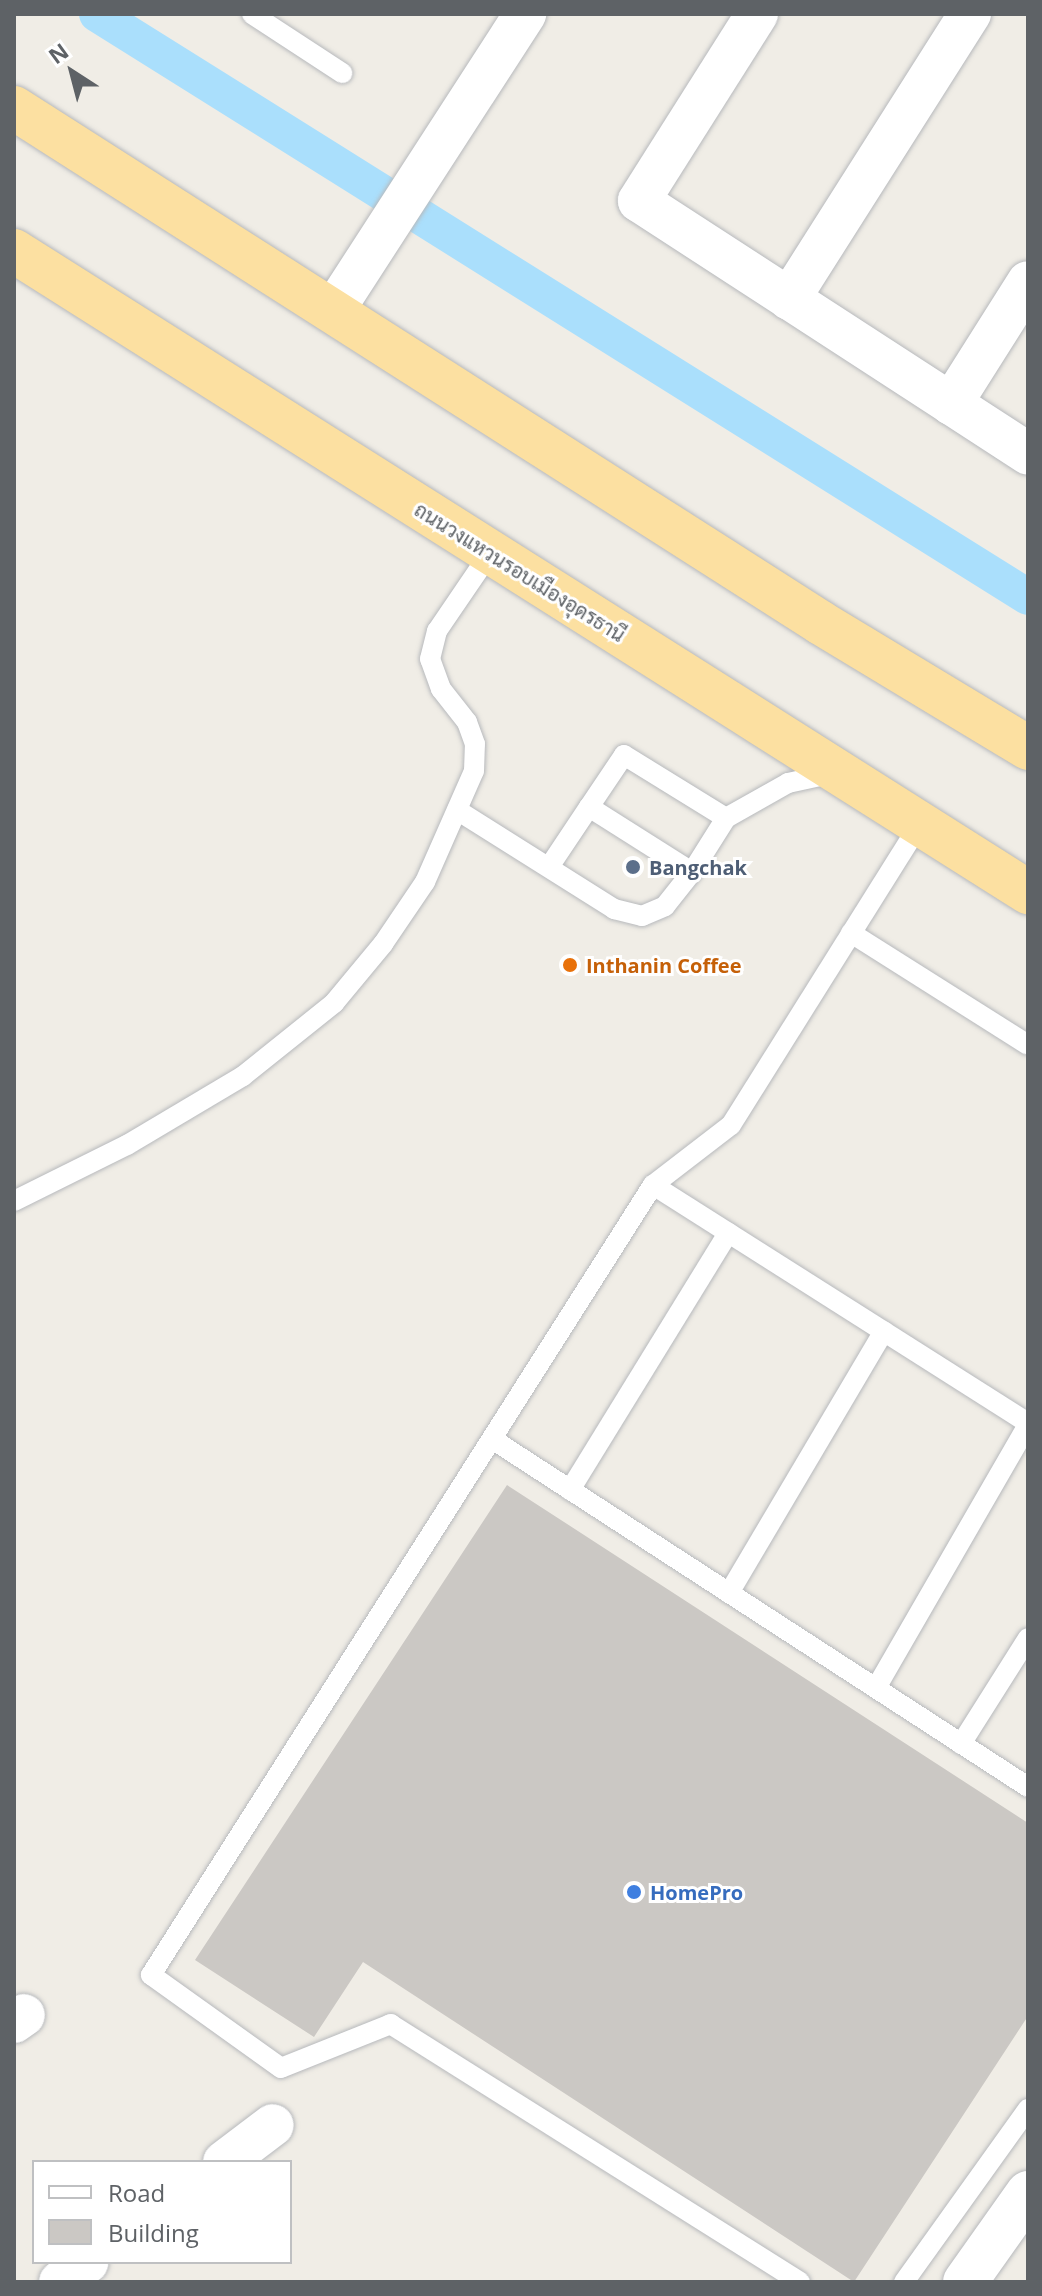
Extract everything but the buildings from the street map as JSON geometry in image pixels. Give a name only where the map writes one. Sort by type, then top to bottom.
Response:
[{"type":"highway","points":[[14,108],[821,623],[1028,748]]},
{"type":"highway","name":"ถนนวงแหวนรอบเมืองอุดรธานี","points":[[14,251],[1028,892]]},
{"type":"main road","points":[[965,2282],[1028,2193]]},
{"type":"street","points":[[333,311],[525,14]]},
{"type":"street","points":[[757,14],[639,201],[1028,454]]},
{"type":"street","points":[[789,299],[970,14]]},
{"type":"street","points":[[951,404],[1028,282]]},
{"type":"street","points":[[227,2160],[273,2125]]},
{"type":"street","points":[[60,2282],[85,2264]]},
{"type":"lane","points":[[252,14],[342,73]]},
{"type":"lane","points":[[14,1201],[127,1145],[243,1076],[334,1003],[383,944],[425,882],[474,771],[475,744],[467,722],[441,689],[430,659],[437,631],[490,553]]},
{"type":"lane","points":[[549,867],[624,755],[726,818]]},
{"type":"lane","points":[[457,810],[614,909],[642,916],[665,906],[692,872],[726,818],[788,783],[838,772]]},
{"type":"lane","points":[[589,807],[692,872]]},
{"type":"lane","points":[[800,2282],[391,2024],[281,2068],[151,1975],[653,1185],[731,1125],[920,824]]},
{"type":"lane","points":[[851,933],[1028,1045]]},
{"type":"lane","points":[[653,1185],[1028,1424],[876,1688]]},
{"type":"lane","points":[[570,1490],[728,1233]]},
{"type":"lane","points":[[729,1593],[884,1331]]},
{"type":"lane","points":[[492,1439],[1028,1787]]},
{"type":"lane","points":[[961,1744],[1028,1638]]},
{"type":"lane","points":[[904,2282],[1028,2109]]},
{"type":"waterway","points":[[97,14],[1028,597]]},
{"type":"place","name":"Bangchak","points":[[633,867]]},
{"type":"place","name":"Inthanin Coffee","points":[[570,965]]},
{"type":"place","name":"HomePro","points":[[634,1892]]}]
